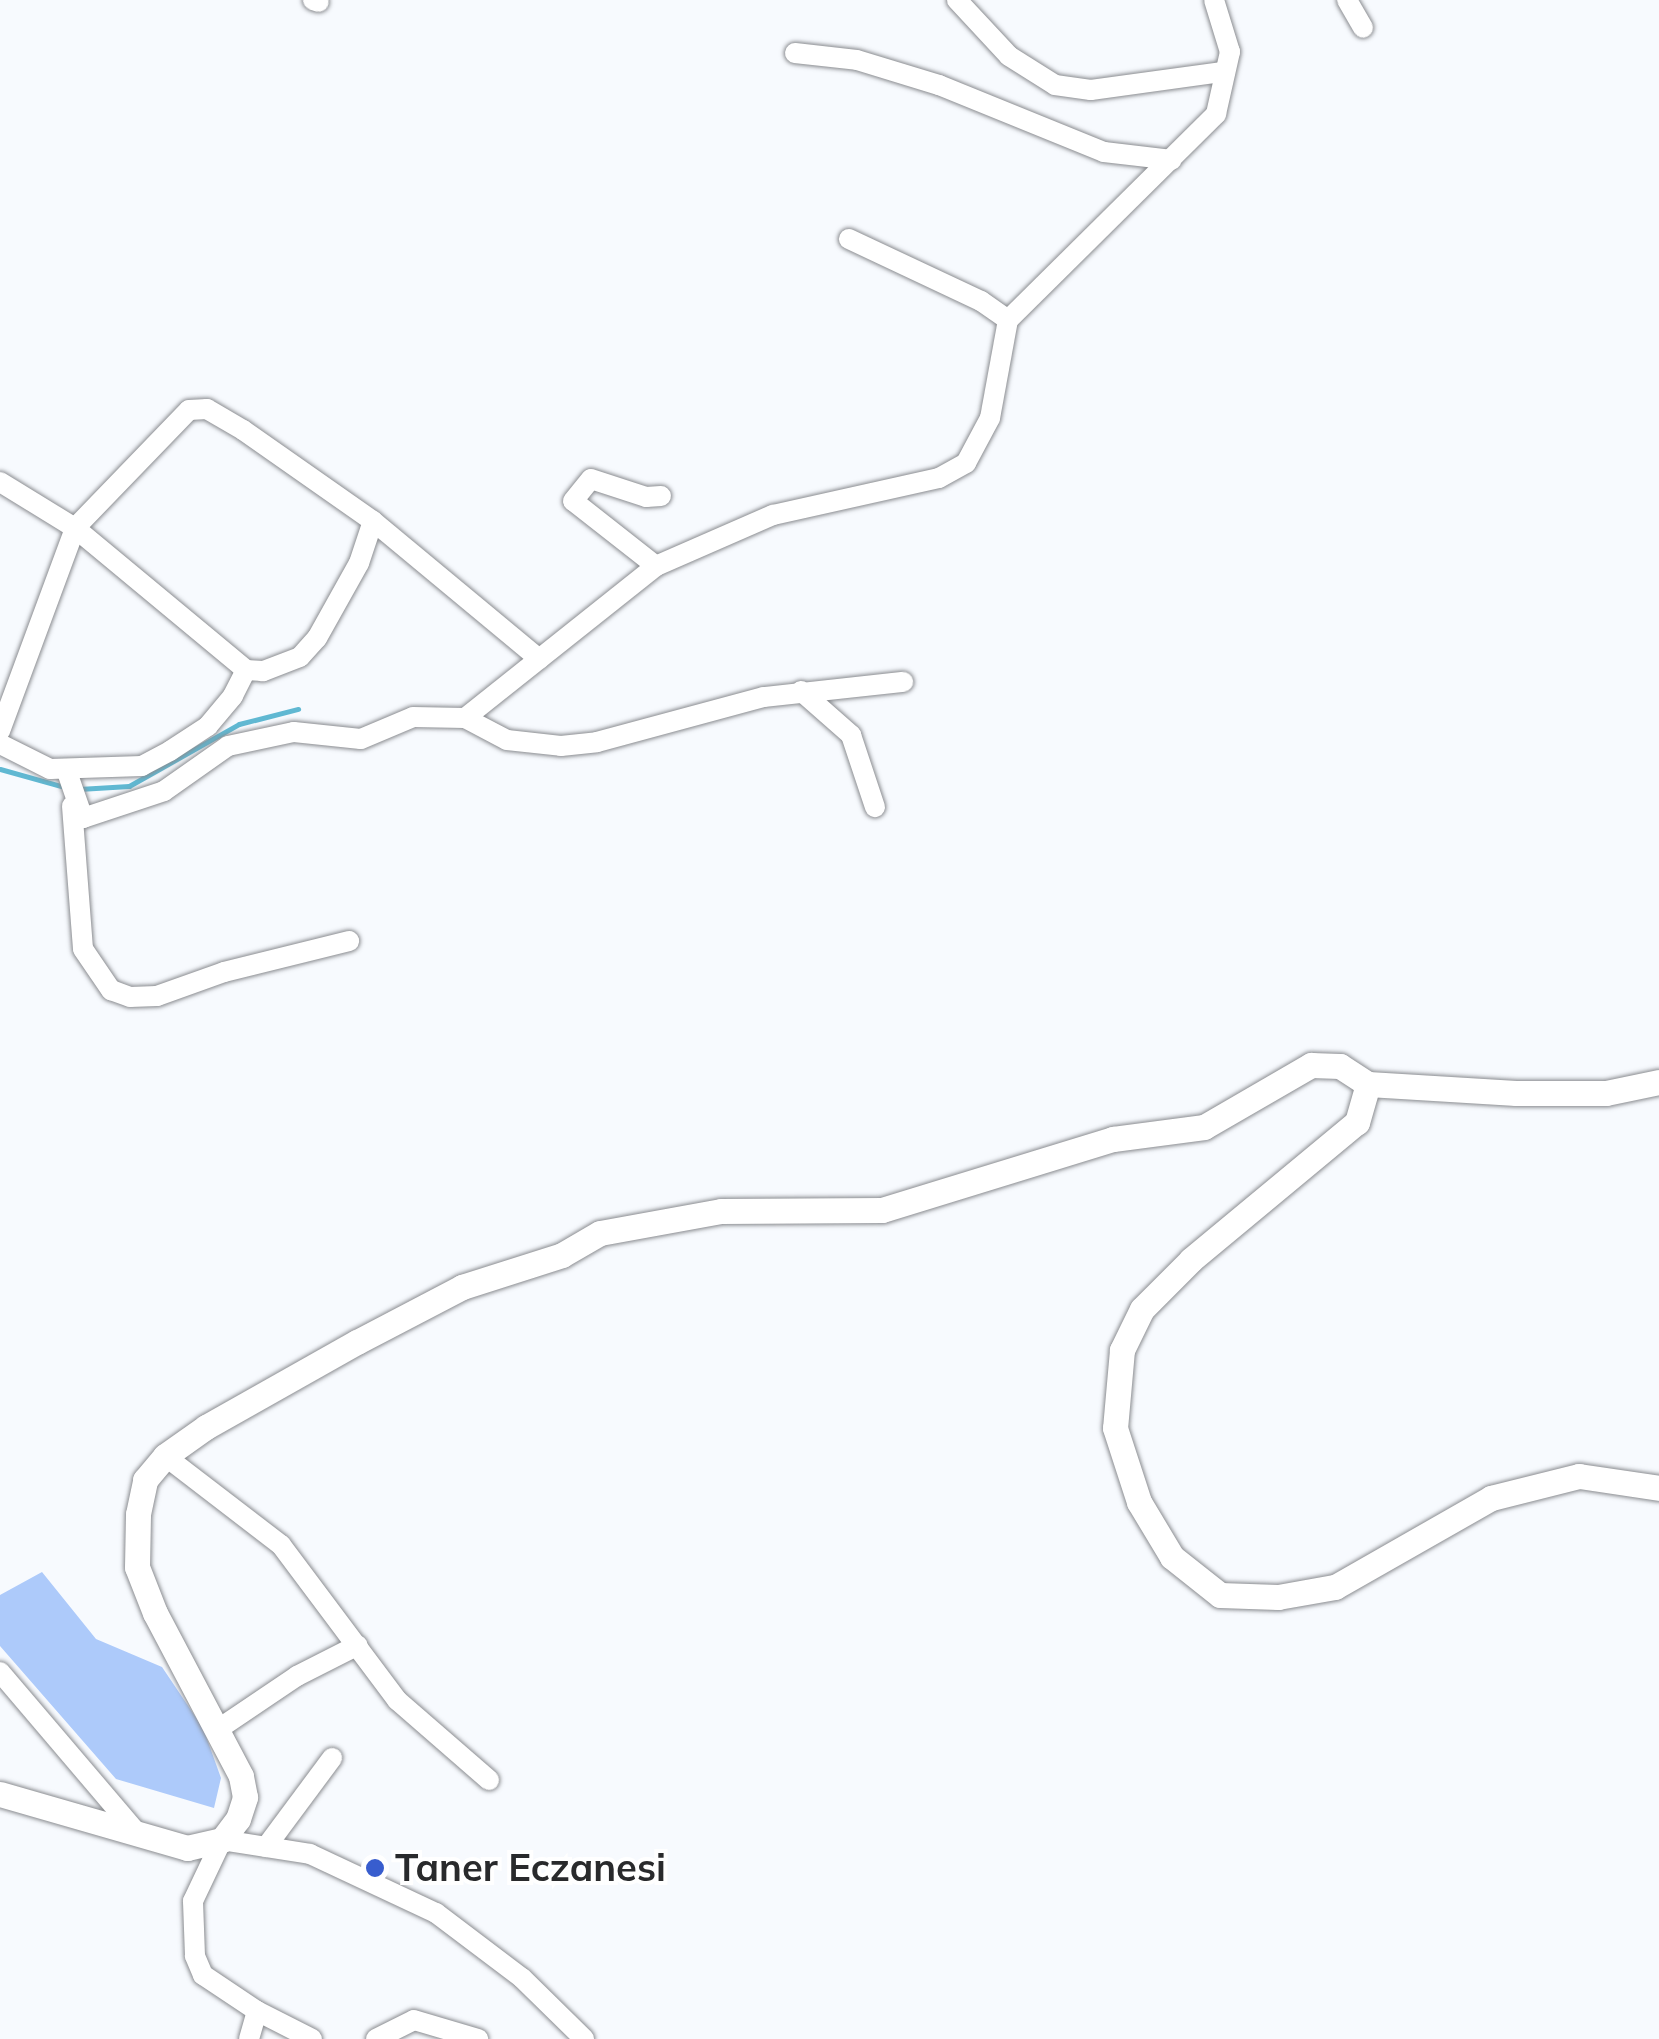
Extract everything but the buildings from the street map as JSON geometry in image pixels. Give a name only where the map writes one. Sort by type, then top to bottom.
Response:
[{"type":"street","points":[[957,0],[1009,56],[1055,85],[1091,90],[1223,72]]},
{"type":"street","points":[[465,718],[656,566],[774,515],[938,478],[966,463],[990,418],[1008,320],[1216,114],[1230,52],[1214,0]]},
{"type":"street","points":[[1347,0],[1363,28]]},
{"type":"street","points":[[795,52],[857,60],[939,85],[1104,152],[1172,160]]},
{"type":"street","points":[[849,239],[981,301],[1008,320]]},
{"type":"street","points":[[0,731],[75,528],[180,417],[198,408],[243,430],[373,522],[539,659]]},
{"type":"street","points":[[656,566],[573,501],[591,479],[646,497],[661,496]]},
{"type":"street","points":[[0,482],[75,528],[246,670],[264,671],[300,657],[317,638],[359,563],[373,522]]},
{"type":"street","points":[[0,744],[68,779],[142,766],[208,726],[233,696],[246,670]]},
{"type":"street","points":[[68,779],[83,818],[164,791],[228,746],[294,732],[362,739],[413,717],[465,718],[507,740],[561,746],[597,742],[764,696],[903,682]]},
{"type":"street","points":[[801,691],[851,735],[875,807]]},
{"type":"street","points":[[68,779],[82,949],[111,990],[130,997],[157,996],[224,972],[349,941]]},
{"type":"street","points":[[312,2039],[203,1975],[195,1956],[193,1901],[222,1840],[238,1819],[245,1797],[241,1776],[155,1612],[137,1567],[138,1514],[145,1480],[165,1456],[206,1427],[374,1332],[462,1288],[562,1255],[600,1233],[721,1211],[882,1210],[1113,1140],[1204,1127],[1311,1066],[1340,1066],[1368,1084],[1606,1093],[1659,1082]]},
{"type":"street","points":[[1368,1084],[1357,1122],[1191,1260],[1142,1308],[1122,1350],[1115,1428],[1139,1502],[1172,1557],[1220,1595],[1278,1597],[1335,1586],[1491,1498],[1578,1476],[1659,1488]]},
{"type":"street","points":[[165,1456],[281,1545],[398,1700],[490,1780]]},
{"type":"street","points":[[217,1730],[297,1676],[358,1645]]},
{"type":"street","points":[[0,1672],[136,1832]]},
{"type":"street","points":[[266,1847],[332,1758]]},
{"type":"street","points":[[0,1794],[186,1848],[222,1840],[310,1854],[436,1913],[522,1978],[584,2039]]},
{"type":"street","points":[[249,2039],[257,2010]]},
{"type":"street","points":[[376,2039],[414,2020],[478,2039]]},
{"type":"shaded area","points":[[42,1572],[96,1639],[162,1667],[203,1728],[221,1778],[214,1808],[116,1779],[0,1646],[0,1595]]},
{"type":"waterway","points":[[79,789],[129,786],[239,724],[298,709]]},
{"type":"waterway","points":[[0,769],[68,788]]},
{"type":"place","name":"Taner Eczanesi","points":[[375,1868]]}]
